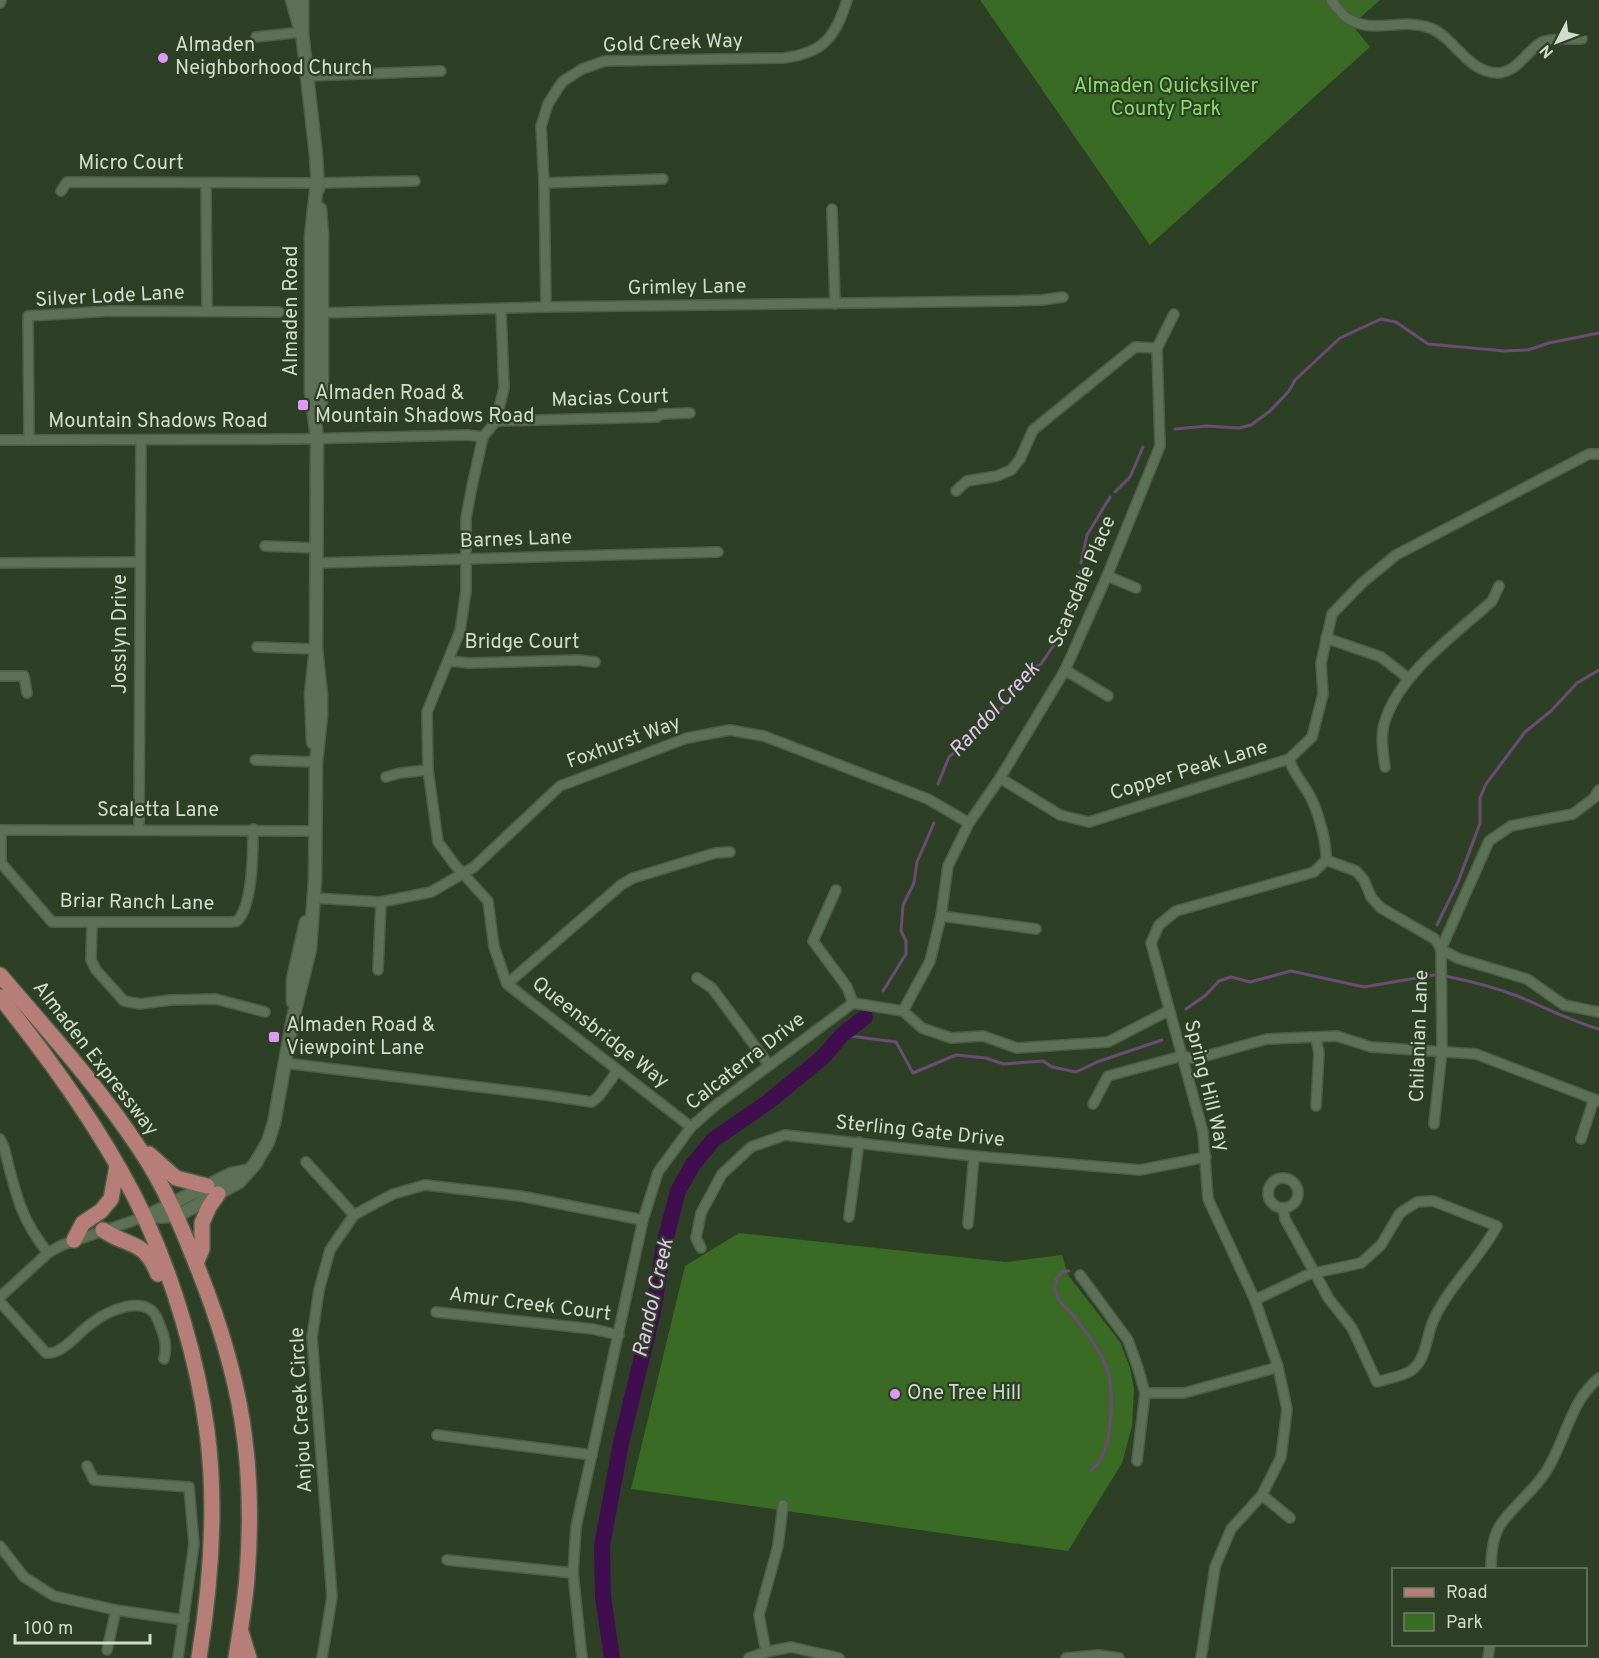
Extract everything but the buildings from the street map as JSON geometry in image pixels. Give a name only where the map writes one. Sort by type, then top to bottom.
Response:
[{"type":"main road","name":"Almaden Expressway","points":[[0,975],[98,1092],[141,1150],[174,1210],[212,1304],[230,1359],[245,1430],[249,1469],[250,1517],[247,1579],[236,1658]]},
{"type":"main road","name":"Almaden Expressway","points":[[0,997],[43,1051],[117,1166],[144,1217],[173,1289],[192,1357],[208,1431],[212,1506],[211,1569],[199,1658]]},
{"type":"main road","points":[[141,1150],[152,1155],[176,1178],[213,1190],[209,1208],[202,1222],[202,1249],[196,1263]]},
{"type":"main road","points":[[74,1240],[83,1223],[101,1211],[111,1199],[117,1166]]},
{"type":"main road","points":[[103,1230],[117,1240],[136,1244],[143,1250],[158,1274],[173,1289]]},
{"type":"main road","points":[[240,1631],[249,1658]]},
{"type":"street","name":"Almaden Road","points":[[292,0],[302,32]]},
{"type":"street","name":"Almaden Road","points":[[144,1217],[174,1210],[213,1190],[231,1174],[248,1171],[262,1155],[274,1123],[293,1018],[309,949],[315,880],[316,762],[310,715],[316,649],[316,438],[322,393],[317,313],[322,235],[316,155],[302,32],[302,0]]},
{"type":"street","name":"Gold Creek Way","points":[[546,308],[541,126],[548,104],[562,82],[582,69],[605,61],[783,58],[806,55],[826,41],[840,23],[847,0]]},
{"type":"street","points":[[1331,0],[1344,16],[1356,23],[1371,27],[1400,23],[1418,24],[1433,29],[1471,63],[1487,71],[1499,73],[1512,69],[1543,41],[1582,39]]},
{"type":"street","points":[[256,37],[302,32]]},
{"type":"street","points":[[307,76],[441,71]]},
{"type":"street","points":[[544,183],[663,179]]},
{"type":"street","points":[[207,312],[206,183],[415,181]]},
{"type":"street","name":"Micro Court","points":[[61,191],[67,182],[206,183]]},
{"type":"street","points":[[832,209],[835,304]]},
{"type":"street","name":"Grimley Lane","points":[[317,313],[1032,301],[1062,297]]},
{"type":"street","name":"Queensbridge Way","points":[[501,310],[504,388],[496,421],[483,437],[466,518],[466,591],[460,631],[427,712],[428,770],[438,842],[488,901],[494,947],[507,984],[691,1127]]},
{"type":"street","name":"Silver Lode Lane","points":[[28,440],[28,316],[111,311],[279,312]]},
{"type":"street","points":[[956,491],[967,481],[997,476],[1011,470],[1020,459],[1033,430],[1135,346],[1157,348],[1174,314]]},
{"type":"street","name":"Scarsdale Place","points":[[903,1011],[930,961],[941,916],[948,866],[969,823],[1000,778],[1065,670],[1107,576],[1160,446],[1157,348]]},
{"type":"street","name":"Macias Court","points":[[496,421],[657,417],[661,414],[690,414]]},
{"type":"street","name":"Mountain Shadows Road","points":[[0,440],[483,437]]},
{"type":"street","name":"Josslyn Drive","points":[[140,829],[141,440]]},
{"type":"street","name":"Copper Peak Lane","points":[[1000,778],[1060,814],[1089,822],[1289,759],[1312,737],[1323,694],[1321,663],[1332,614],[1362,583],[1396,555],[1589,454],[1599,454]]},
{"type":"street","points":[[266,546],[316,548]]},
{"type":"street","name":"Barnes Lane","points":[[316,563],[717,552]]},
{"type":"street","points":[[0,563],[140,562]]},
{"type":"street","points":[[1107,576],[1136,588]]},
{"type":"street","points":[[1385,767],[1382,741],[1384,722],[1408,678],[1492,600],[1499,586]]},
{"type":"street","points":[[1326,638],[1381,657],[1408,678]]},
{"type":"street","points":[[257,647],[316,649]]},
{"type":"street","name":"Bridge Court","points":[[449,661],[470,663],[578,660],[595,662]]},
{"type":"street","points":[[1065,670],[1108,696]]},
{"type":"street","points":[[0,676],[24,676],[27,693]]},
{"type":"street","name":"Foxhurst Way","points":[[312,898],[381,902],[431,892],[474,867],[560,786],[687,738],[730,730],[764,736],[928,799],[969,823]]},
{"type":"street","points":[[1289,759],[1292,770],[1311,798],[1326,848],[1326,860],[1356,871],[1364,879],[1371,897],[1381,908],[1435,939],[1441,949],[1456,958],[1527,979],[1564,1005],[1599,1012]]},
{"type":"street","points":[[255,760],[316,762]]},
{"type":"street","points":[[386,777],[428,770]]},
{"type":"street","points":[[1441,949],[1489,842],[1511,826],[1573,814],[1594,798],[1599,790]]},
{"type":"street","name":"Scaletta Lane","points":[[1,830],[253,829],[315,831]]},
{"type":"street","name":"Briar Ranch Lane","points":[[1,830],[1,863],[52,922],[92,923],[237,921],[245,909],[252,869],[253,829]]},
{"type":"street","points":[[507,984],[621,885],[633,878],[715,853],[730,852]]},
{"type":"street","name":"Spring Hill Way","points":[[1201,1658],[1215,1567],[1231,1529],[1262,1495],[1281,1457],[1287,1409],[1278,1367],[1255,1300],[1208,1198],[1203,1132],[1151,943],[1159,925],[1176,911],[1314,872],[1326,860]]},
{"type":"street","points":[[836,890],[813,941],[847,987],[853,1003],[903,1011],[921,1028],[951,1038],[983,1036],[1017,1048],[1108,1042],[1168,1011]]},
{"type":"street","points":[[378,970],[381,902]]},
{"type":"street","points":[[941,916],[1036,929]]},
{"type":"street","points":[[92,923],[91,960],[107,983],[124,1001],[140,1004],[170,1000],[216,999],[265,1012]]},
{"type":"street","name":"Chilanian Lane","points":[[1434,1124],[1442,1050],[1441,949]]},
{"type":"street","points":[[697,978],[712,988],[769,1065]]},
{"type":"street","name":"Calcaterra Drive","points":[[582,1658],[573,1573],[576,1527],[643,1220],[658,1172],[691,1127],[716,1105],[853,1003]]},
{"type":"street","points":[[1093,1104],[1108,1076],[1182,1056],[1195,1059],[1267,1039],[1337,1036],[1371,1047],[1476,1054],[1597,1100],[1581,1139]]},
{"type":"street","points":[[1316,1038],[1319,1053],[1316,1106]]},
{"type":"street","points":[[285,1063],[545,1095],[580,1102],[592,1102],[618,1070]]},
{"type":"street","name":"Sterling Gate Drive","points":[[701,1248],[696,1238],[701,1214],[722,1174],[751,1147],[785,1135],[974,1156],[1140,1170],[1206,1157]]},
{"type":"street","points":[[0,1139],[22,1212],[35,1236],[48,1253]]},
{"type":"street","points":[[849,1217],[859,1142]]},
{"type":"street","points":[[968,1224],[974,1156]]},
{"type":"street","points":[[306,1162],[354,1215]]},
{"type":"street","name":"Anjou Creek Circle","points":[[322,1658],[332,1597],[312,1337],[318,1290],[330,1250],[354,1215],[393,1194],[425,1185],[520,1196],[643,1220]]},
{"type":"street","points":[[1255,1300],[1307,1275],[1314,1273],[1361,1263],[1381,1245],[1400,1213],[1417,1202],[1433,1201],[1497,1226],[1485,1248],[1459,1279],[1434,1320],[1423,1354],[1412,1370],[1377,1382],[1352,1328],[1329,1299],[1314,1273],[1308,1257],[1285,1220],[1283,1208]]},
{"type":"street","points":[[0,1297],[48,1253],[74,1240],[144,1217]]},
{"type":"street","points":[[1080,1275],[1128,1340],[1145,1393],[1137,1461]]},
{"type":"street","points":[[0,1302],[46,1353],[61,1349],[102,1317],[130,1306],[146,1307],[156,1315],[167,1342],[164,1359]]},
{"type":"street","name":"Amur Creek Court","points":[[436,1311],[593,1329],[619,1335]]},
{"type":"street","points":[[1145,1393],[1184,1393],[1278,1367]]},
{"type":"street","points":[[1491,1568],[1491,1553],[1498,1528],[1545,1474],[1559,1448],[1573,1409],[1591,1384],[1599,1378]]},
{"type":"street","points":[[436,1435],[592,1455]]},
{"type":"street","points":[[87,1466],[94,1480],[189,1487],[194,1544],[178,1658]]},
{"type":"street","points":[[1262,1495],[1290,1518]]},
{"type":"street","points":[[766,1652],[759,1615],[778,1546],[783,1505]]},
{"type":"street","points":[[0,1546],[24,1576],[54,1596],[116,1610],[184,1620]]},
{"type":"street","points":[[447,1560],[573,1573]]},
{"type":"street","points":[[107,1650],[116,1610]]},
{"type":"street","points":[[749,1658],[791,1647],[839,1658]]},
{"type":"street","points":[[1066,1658],[1099,1656],[1119,1658]]},
{"type":"green space","name":"Almaden Quicksilver County Park","points":[[980,0],[1380,0],[1352,25],[1370,47],[1150,245]]},
{"type":"green space","points":[[739,1233],[1005,1262],[1062,1255],[1068,1275],[1120,1342],[1130,1368],[1134,1389],[1132,1426],[1122,1463],[1068,1551],[631,1489],[685,1266]]},
{"type":"waterway","name":"Randol Creek","points":[[1175,429],[1207,426],[1239,428],[1251,425],[1270,411],[1289,391],[1295,380],[1340,338],[1381,319],[1396,322],[1428,344],[1505,351],[1528,350],[1549,343],[1599,333]]},
{"type":"waterway","name":"Randol Creek","points":[[1115,492],[1130,477],[1143,447]]},
{"type":"waterway","name":"Randol Creek","points":[[1081,563],[1087,535],[1110,497]]},
{"type":"waterway","name":"Randol Creek","points":[[938,784],[949,757],[1001,709],[1027,672],[1041,664],[1056,642],[1073,606],[1080,571]]},
{"type":"waterway","points":[[1437,925],[1458,882],[1480,823],[1480,798],[1486,784],[1525,732],[1551,711],[1577,683],[1599,670]]},
{"type":"waterway","name":"Randol Creek","points":[[883,991],[906,954],[906,941],[901,931],[903,905],[914,883],[917,862],[934,823]]},
{"type":"waterway","points":[[1186,1009],[1206,995],[1219,981],[1231,977],[1250,982],[1291,971],[1364,987],[1434,975]]},
{"type":"waterway","points":[[1445,976],[1482,984],[1599,1029]]},
{"type":"waterway","name":"Randol Creek","points":[[612,1658],[603,1597],[602,1546],[621,1443],[653,1312],[664,1245],[678,1191],[692,1166],[713,1140],[768,1102],[822,1058],[842,1035],[865,1017]]},
{"type":"waterway","points":[[842,1035],[896,1042],[913,1073],[956,1055],[986,1058],[1003,1064],[1043,1061],[1052,1067],[1076,1072],[1097,1062],[1162,1040]]},
{"type":"waterway","points":[[1069,1271],[1065,1271],[1057,1278],[1056,1294],[1095,1345],[1110,1379],[1111,1406],[1107,1443],[1100,1461],[1091,1470]]},
{"type":"place","name":"Almaden Neighborhood Church","points":[[163,58]]},
{"type":"place","name":"Almaden Road & Mountain Shadows Road","points":[[303,405]]},
{"type":"place","name":"Almaden Road & Viewpoint Lane","points":[[274,1037]]},
{"type":"place","name":"One Tree Hill","points":[[895,1394]]}]
